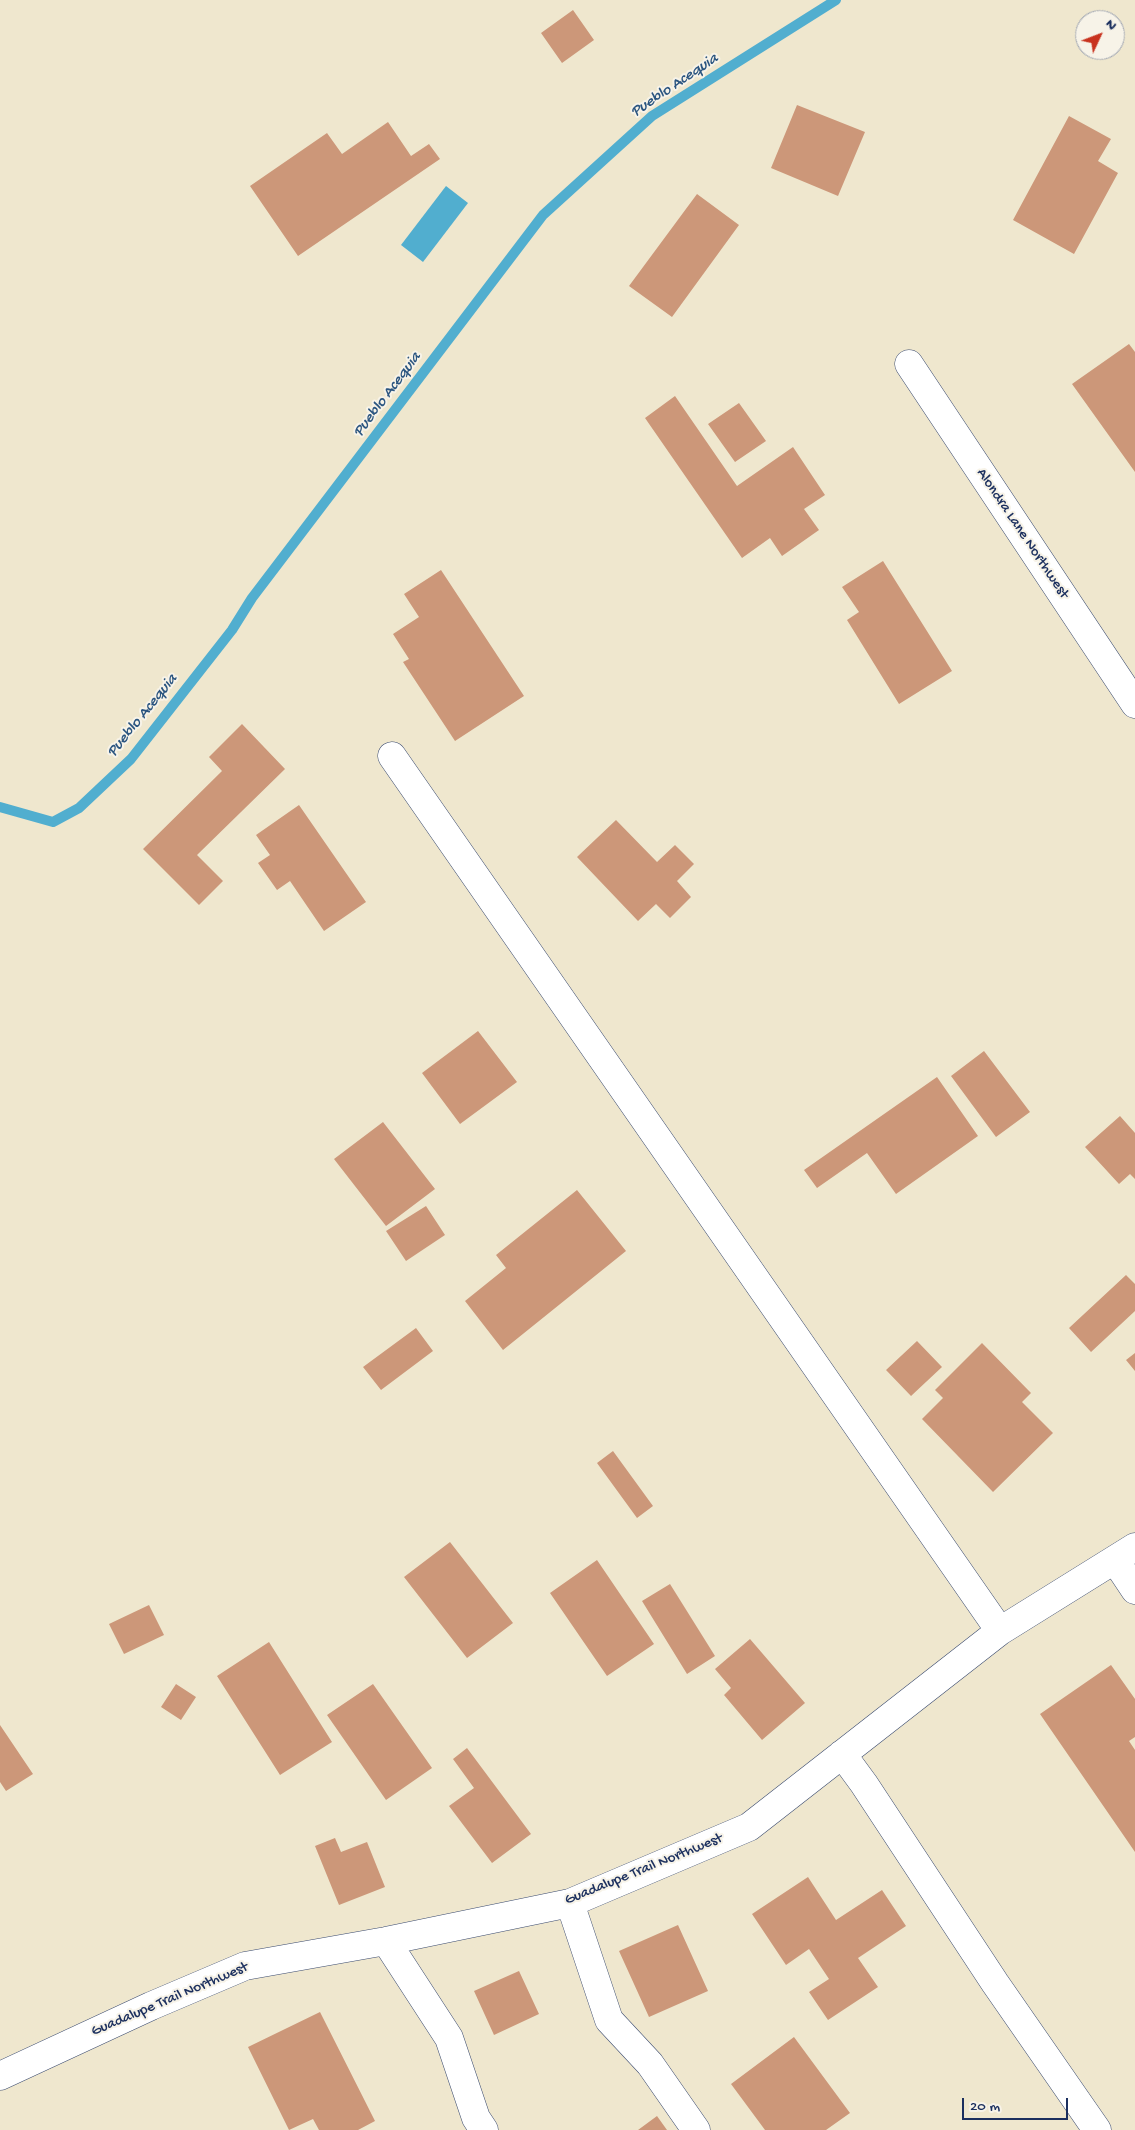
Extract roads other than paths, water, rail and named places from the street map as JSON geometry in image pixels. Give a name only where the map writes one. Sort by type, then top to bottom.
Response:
[{"type":"street","name":"Alondra Lane Northwest","points":[[910,364],[1135,704]]},
{"type":"street","points":[[392,756],[1000,1631]]},
{"type":"street","points":[[1125,1554],[1135,1590]]},
{"type":"street","name":"Guadalupe Trail Northwest","points":[[0,2076],[151,2006],[245,1966],[386,1941],[570,1903],[749,1827],[1000,1631],[1125,1554]]},
{"type":"street","points":[[842,1754],[864,1784],[996,1983],[1098,2130]]},
{"type":"street","points":[[570,1903],[609,2020],[650,2064],[696,2130]]},
{"type":"street","points":[[386,1941],[449,2038],[476,2118],[484,2130]]},
{"type":"water","points":[[446,186],[468,203],[423,262],[401,245]]},
{"type":"waterway","name":"Pueblo Acequia","points":[[0,807],[53,822],[79,808],[131,759],[232,630],[252,598],[543,215],[652,116],[836,0]]}]
